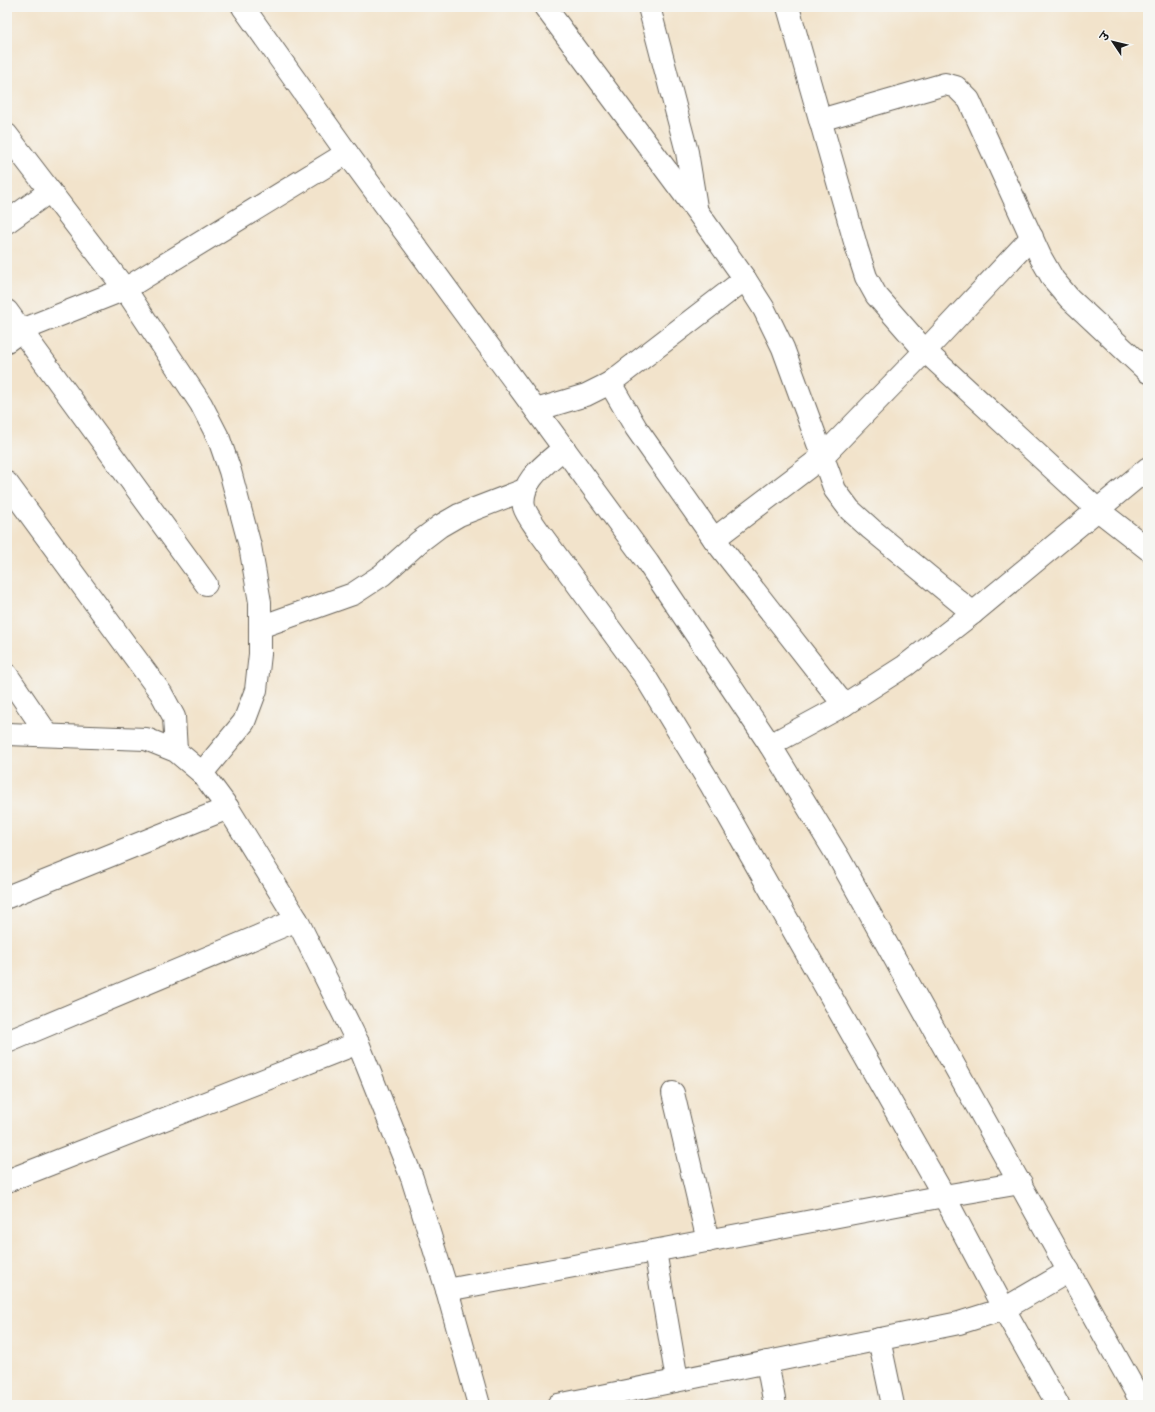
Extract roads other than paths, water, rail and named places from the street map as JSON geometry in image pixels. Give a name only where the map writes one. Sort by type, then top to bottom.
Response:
[{"type":"street","points":[[243,7],[347,153],[648,563],[770,745],[840,860],[1144,1405]]},
{"type":"street","points":[[545,7],[696,210],[745,279],[764,309],[783,348],[835,490],[850,510],[871,529],[973,613]]},
{"type":"street","points":[[649,7],[688,152],[696,210]]},
{"type":"street","points":[[788,7],[857,250],[866,277],[876,295],[925,351],[1098,510],[1148,549]]},
{"type":"street","points":[[820,120],[945,84],[956,87],[969,100],[1041,258],[1053,279],[1069,298],[1148,372]]},
{"type":"street","points":[[7,135],[125,289],[201,404],[219,439],[230,471],[250,546],[260,602],[260,654],[256,690],[244,722],[202,773]]},
{"type":"street","points":[[14,336],[125,289],[347,153]]},
{"type":"street","points":[[7,222],[50,191]]},
{"type":"street","points":[[714,539],[822,457],[925,351],[1032,237]]},
{"type":"street","points":[[536,410],[586,396],[610,383],[745,279]]},
{"type":"street","points":[[7,311],[14,336],[206,584]]},
{"type":"street","points":[[610,383],[636,428],[714,539],[844,705]]},
{"type":"street","points":[[260,627],[353,594],[382,575],[440,526],[459,515],[524,490],[535,475],[564,448]]},
{"type":"street","points":[[770,745],[844,705],[905,666],[973,613],[1148,468]]},
{"type":"street","points":[[7,483],[161,693],[174,718],[176,751]]},
{"type":"street","points":[[524,490],[524,508],[537,529],[646,678],[715,792],[944,1196],[1004,1309],[1058,1405]]},
{"type":"street","points":[[7,675],[48,735]]},
{"type":"street","points":[[7,734],[146,739],[176,751],[202,773],[228,808],[297,920],[358,1043],[412,1178],[447,1290],[479,1405]]},
{"type":"street","points":[[7,897],[228,808]]},
{"type":"street","points":[[7,1042],[297,920]]},
{"type":"street","points":[[7,1181],[358,1043]]},
{"type":"street","points":[[673,1093],[708,1242]]},
{"type":"street","points":[[447,1290],[708,1242],[944,1196],[1021,1183]]},
{"type":"street","points":[[655,1251],[677,1380]]},
{"type":"street","points":[[558,1405],[647,1396],[677,1380],[959,1323],[1004,1309],[1070,1271]]},
{"type":"street","points":[[879,1339],[893,1405]]},
{"type":"street","points":[[767,1362],[775,1405]]}]
